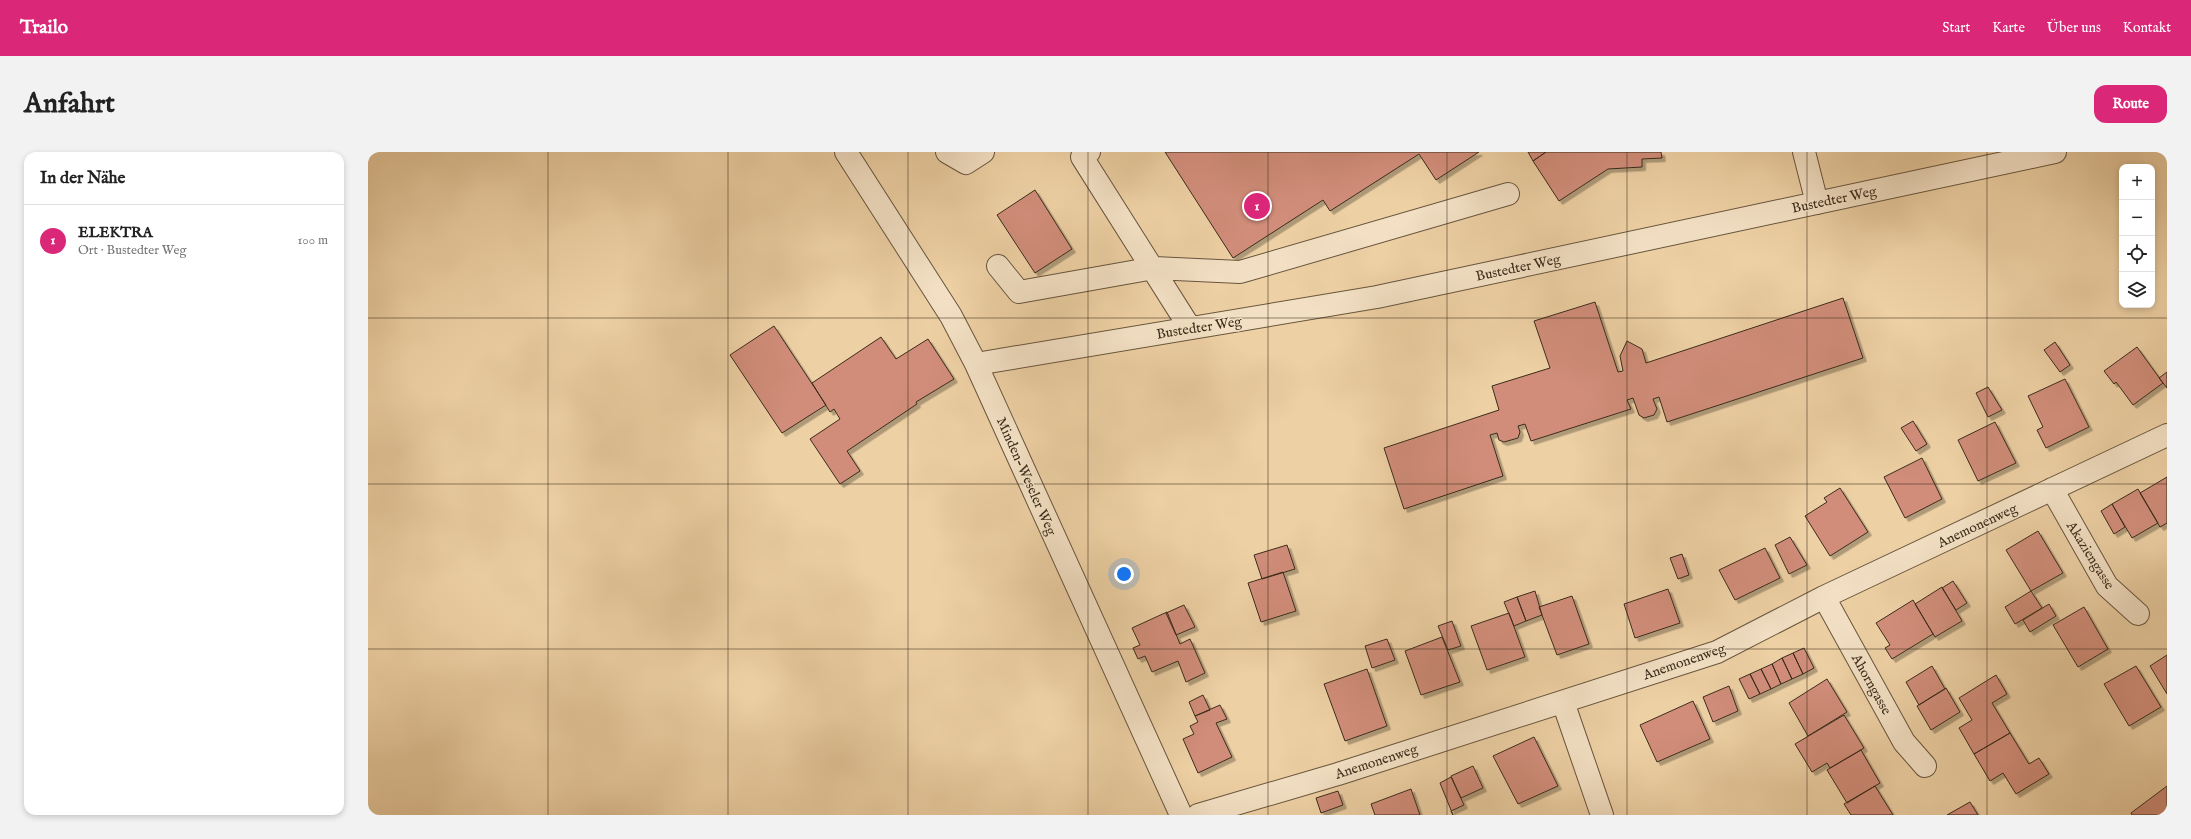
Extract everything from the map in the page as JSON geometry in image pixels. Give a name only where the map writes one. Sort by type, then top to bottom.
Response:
[{"type":"street","name":"Minden-Weseler Weg","points":[[846,152],[951,316],[976,364],[1181,815]]},
{"type":"street","points":[[947,152],[966,163],[983,152]]},
{"type":"street","points":[[1804,152],[1817,203]]},
{"type":"street","name":"Bustedter Weg","points":[[976,364],[1377,297],[2055,152]]},
{"type":"street","points":[[1083,154],[1190,328]]},
{"type":"street","points":[[998,266],[1019,292],[1154,268],[1240,272],[1508,194]]},
{"type":"street","name":"Anemonenweg","points":[[1198,815],[1338,774],[1717,652],[1824,597],[2167,435]]},
{"type":"street","name":"Akaziengasse","points":[[2052,489],[2107,586],[2138,614]]},
{"type":"street","name":"Ahorngasse","points":[[1824,597],[1904,742],[1925,766]]},
{"type":"street","points":[[1562,702],[1602,815]]},
{"type":"building","points":[[1165,152],[1479,152],[1436,180],[1419,154],[1330,211],[1323,200],[1233,258]]},
{"type":"building","points":[[1528,152],[1546,152],[1533,161]]},
{"type":"building","points":[[1546,152],[1661,152],[1662,158],[1642,159],[1642,167],[1608,169],[1559,201],[1533,161]]},
{"type":"building","points":[[1035,190],[1072,249],[1035,273],[997,215]]},
{"type":"building","points":[[1843,298],[1863,358],[1667,422],[1659,397],[1653,399],[1657,409],[1654,415],[1644,418],[1639,415],[1633,398],[1627,400],[1631,409],[1531,441],[1525,424],[1518,426],[1520,432],[1518,438],[1504,442],[1499,440],[1497,433],[1490,435],[1503,476],[1404,509],[1384,448],[1499,410],[1492,386],[1550,368],[1534,321],[1595,302],[1618,372],[1623,371],[1620,356],[1627,341],[1642,349],[1646,363]]},
{"type":"building","points":[[774,326],[826,405],[782,433],[730,355]]},
{"type":"building","points":[[881,337],[896,359],[928,339],[954,379],[916,402],[917,404],[847,451],[860,471],[840,484],[810,439],[840,419],[834,409],[830,412],[812,383]]},
{"type":"building","points":[[2055,342],[2070,365],[2060,372],[2044,350]]},
{"type":"building","points":[[2137,347],[2163,383],[2133,405],[2116,382],[2114,384],[2104,371]]},
{"type":"building","points":[[2167,372],[2167,388],[2159,378]]},
{"type":"building","points":[[2065,379],[2089,427],[2046,448],[2037,430],[2043,427],[2028,396]]},
{"type":"building","points":[[1988,387],[2002,410],[1988,417],[1976,393]]},
{"type":"building","points":[[1913,421],[1927,444],[1916,451],[1901,428]]},
{"type":"building","points":[[1995,422],[2016,463],[1978,481],[1958,440]]},
{"type":"building","points":[[1922,458],[1942,499],[1905,518],[1884,477]]},
{"type":"building","points":[[2167,477],[2167,523],[2160,527],[2140,493]]},
{"type":"building","points":[[1840,488],[1868,532],[1830,556],[1805,516],[1827,502],[1824,498]]},
{"type":"building","points":[[2138,489],[2158,523],[2132,538],[2112,504]]},
{"type":"building","points":[[2112,504],[2125,527],[2114,534],[2101,511]]},
{"type":"building","points":[[2038,531],[2063,573],[2031,591],[2006,550]]},
{"type":"building","points":[[1790,537],[1807,565],[1789,574],[1775,545]]},
{"type":"building","points":[[1287,545],[1295,569],[1262,579],[1254,555]]},
{"type":"building","points":[[1765,548],[1780,578],[1735,600],[1719,570]]},
{"type":"building","points":[[1682,554],[1689,575],[1678,579],[1670,558]]},
{"type":"building","points":[[1283,572],[1296,611],[1261,622],[1248,583]]},
{"type":"building","points":[[1953,581],[1967,603],[1956,610],[1942,588]]},
{"type":"building","points":[[1942,587],[1962,621],[1935,637],[1915,604]]},
{"type":"building","points":[[1668,589],[1680,623],[1635,638],[1624,604]]},
{"type":"building","points":[[1535,591],[1542,615],[1526,621],[1517,597]]},
{"type":"building","points":[[2031,591],[2042,608],[2015,624],[2005,607]]},
{"type":"building","points":[[1572,596],[1589,644],[1557,655],[1539,607]]},
{"type":"building","points":[[1517,597],[1526,621],[1514,626],[1504,602]]},
{"type":"building","points":[[1913,600],[1933,634],[1892,659],[1885,648],[1890,645],[1876,623]]},
{"type":"building","points":[[2049,604],[2056,616],[2030,632],[2023,620]]},
{"type":"building","points":[[1184,605],[1195,627],[1176,635],[1166,613]]},
{"type":"building","points":[[2084,607],[2108,649],[2078,667],[2053,625]]},
{"type":"building","points":[[1167,612],[1180,644],[1190,639],[1205,673],[1186,682],[1178,661],[1152,672],[1145,656],[1138,659],[1133,648],[1140,645],[1132,628]]},
{"type":"building","points":[[1509,613],[1525,657],[1487,670],[1471,626]]},
{"type":"building","points":[[1452,621],[1461,646],[1448,650],[1438,626]]},
{"type":"building","points":[[1442,637],[1460,682],[1421,695],[1405,651]]},
{"type":"building","points":[[1387,639],[1395,660],[1372,668],[1365,646]]},
{"type":"building","points":[[1804,648],[1814,668],[1803,674],[1793,653]]},
{"type":"building","points":[[1793,653],[1803,674],[1792,679],[1782,658]]},
{"type":"building","points":[[2167,655],[2167,694],[2150,666]]},
{"type":"building","points":[[1782,658],[1792,679],[1781,684],[1772,664]]},
{"type":"building","points":[[1772,664],[1781,684],[1771,689],[1761,669]]},
{"type":"building","points":[[1932,666],[1945,689],[1919,705],[1906,682]]},
{"type":"building","points":[[2136,666],[2161,707],[2129,726],[2104,684]]},
{"type":"building","points":[[1367,669],[1387,726],[1345,741],[1324,684]]},
{"type":"building","points":[[1761,669],[1771,689],[1760,694],[1750,674]]},
{"type":"building","points":[[1750,674],[1760,694],[1749,699],[1739,679]]},
{"type":"building","points":[[1996,675],[2007,694],[1992,703],[2010,733],[1974,754],[1959,728],[1972,720],[1959,698]]},
{"type":"building","points":[[1827,679],[1847,712],[1808,736],[1789,703]]},
{"type":"building","points":[[1729,686],[1738,711],[1713,722],[1703,697]]},
{"type":"building","points":[[1946,688],[1960,712],[1931,730],[1917,706]]},
{"type":"building","points":[[1203,695],[1210,710],[1195,716],[1189,702]]},
{"type":"building","points":[[1693,701],[1710,739],[1657,762],[1640,725]]},
{"type":"building","points":[[1220,705],[1227,719],[1216,723],[1232,757],[1198,773],[1183,739],[1194,734],[1190,726],[1198,722],[1195,716]]},
{"type":"building","points":[[1844,715],[1864,748],[1830,768],[1827,763],[1812,772],[1795,744]]},
{"type":"building","points":[[2010,733],[2029,764],[2039,758],[2049,774],[2016,794],[2003,773],[1990,781],[1974,754]]},
{"type":"building","points":[[1534,737],[1558,786],[1518,804],[1493,756]]},
{"type":"building","points":[[1861,750],[1880,783],[1847,803],[1827,770]]},
{"type":"building","points":[[1473,766],[1483,788],[1461,798],[1451,776]]},
{"type":"building","points":[[1451,777],[1464,805],[1451,811],[1440,783]]},
{"type":"building","points":[[1875,786],[1893,815],[1851,815],[1844,804]]},
{"type":"building","points":[[2167,786],[2167,815],[2132,815],[2131,813]]},
{"type":"building","points":[[1411,789],[1420,815],[1375,815],[1371,804]]},
{"type":"building","points":[[1338,791],[1343,805],[1321,813],[1316,798]]},
{"type":"building","points":[[1970,802],[1978,815],[1947,815]]},
{"type":"place","name":"ELEKTRA","points":[[1257,206]]}]
